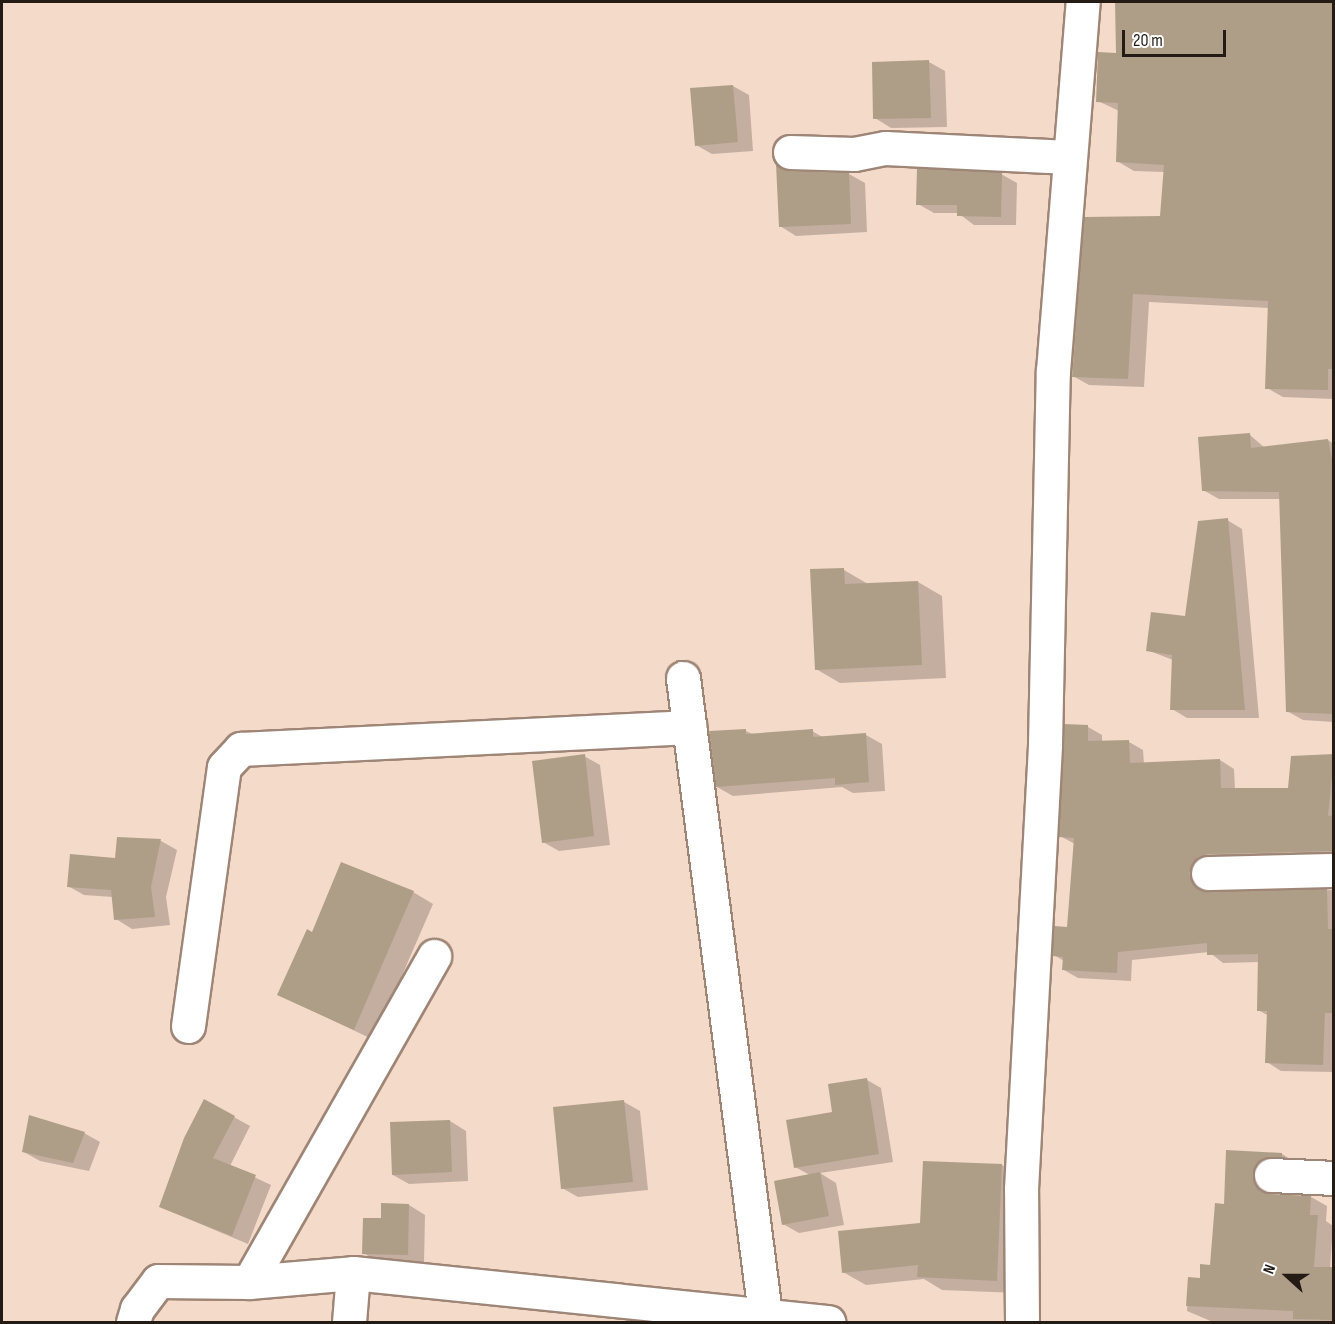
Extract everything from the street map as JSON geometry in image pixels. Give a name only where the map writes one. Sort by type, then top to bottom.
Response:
[{"type":"street","points":[[1022,1323],[1021,1190],[1046,730],[1053,371],[1083,2]]},
{"type":"street","points":[[790,152],[854,153],[885,148],[1069,157]]},
{"type":"street","points":[[683,678],[765,1314]]},
{"type":"street","points":[[188,1026],[224,767],[240,749],[689,728]]},
{"type":"street","points":[[1208,873],[1334,870]]},
{"type":"street","points":[[249,1282],[434,956]]},
{"type":"street","points":[[1271,1175],[1334,1178]]},
{"type":"street","points":[[349,1323],[353,1273]]},
{"type":"street","points":[[133,1323],[137,1309],[158,1281],[249,1282],[353,1273],[765,1314],[828,1323]]},
{"type":"building","points":[[1115,2],[1334,2],[1334,369],[1328,369],[1328,390],[1265,389],[1268,301],[1133,294],[1128,379],[1072,377],[1084,217],[1160,216],[1164,165],[1116,162],[1118,103],[1096,102],[1098,52],[1116,53]]},
{"type":"building","points":[[929,60],[931,118],[873,119],[872,62]]},
{"type":"building","points":[[733,85],[738,142],[695,146],[690,88]]},
{"type":"building","points":[[776,164],[789,171],[849,173],[851,224],[779,227]]},
{"type":"building","points":[[917,168],[1002,172],[1001,217],[957,216],[957,205],[916,205]]},
{"type":"building","points":[[1250,433],[1251,448],[1328,439],[1334,470],[1334,714],[1286,712],[1279,492],[1202,491],[1198,437]]},
{"type":"building","points":[[1228,518],[1245,710],[1170,710],[1172,655],[1146,651],[1151,612],[1185,616],[1198,521]]},
{"type":"building","points":[[844,568],[845,584],[918,581],[922,665],[815,670],[810,569]]},
{"type":"building","points":[[1064,724],[1088,725],[1088,741],[1129,740],[1130,763],[1220,759],[1221,788],[1288,788],[1291,756],[1334,754],[1328,816],[1334,815],[1334,851],[1208,854],[1198,857],[1189,873],[1192,883],[1208,892],[1327,889],[1328,929],[1334,929],[1334,1013],[1325,1013],[1323,1065],[1265,1063],[1267,1011],[1257,1011],[1258,954],[1207,955],[1207,943],[1118,952],[1117,973],[1062,970],[1063,957],[1052,956],[1054,926],[1067,927],[1074,838],[1059,837]]},
{"type":"building","points":[[746,729],[746,734],[813,729],[813,737],[866,733],[869,782],[835,785],[835,778],[716,787],[709,731]]},
{"type":"building","points":[[585,754],[594,836],[542,843],[532,761]]},
{"type":"building","points":[[117,837],[161,839],[151,887],[155,917],[114,920],[111,890],[67,887],[70,854],[115,858]]},
{"type":"building","points":[[341,862],[414,891],[354,1030],[277,995],[307,929],[312,932]]},
{"type":"building","points":[[867,1078],[879,1154],[794,1168],[786,1120],[832,1112],[828,1084]]},
{"type":"building","points":[[204,1099],[235,1116],[213,1158],[256,1175],[232,1236],[159,1207],[184,1138]]},
{"type":"building","points":[[624,1100],[633,1182],[561,1189],[553,1107]]},
{"type":"building","points":[[29,1115],[85,1132],[73,1163],[22,1152]]},
{"type":"building","points":[[450,1120],[452,1172],[392,1175],[390,1122]]},
{"type":"building","points":[[1226,1150],[1282,1153],[1282,1157],[1263,1158],[1256,1164],[1255,1184],[1270,1194],[1311,1196],[1310,1215],[1318,1215],[1314,1267],[1334,1267],[1334,1320],[1293,1319],[1293,1311],[1186,1306],[1188,1277],[1200,1278],[1200,1264],[1210,1265],[1215,1203],[1224,1204]]},
{"type":"building","points":[[923,1161],[1002,1164],[997,1281],[917,1277],[918,1265],[842,1273],[838,1231],[920,1223]]},
{"type":"building","points":[[820,1172],[829,1216],[782,1225],[774,1181]]},
{"type":"building","points":[[381,1203],[409,1204],[408,1255],[362,1254],[363,1218],[381,1218]]}]
